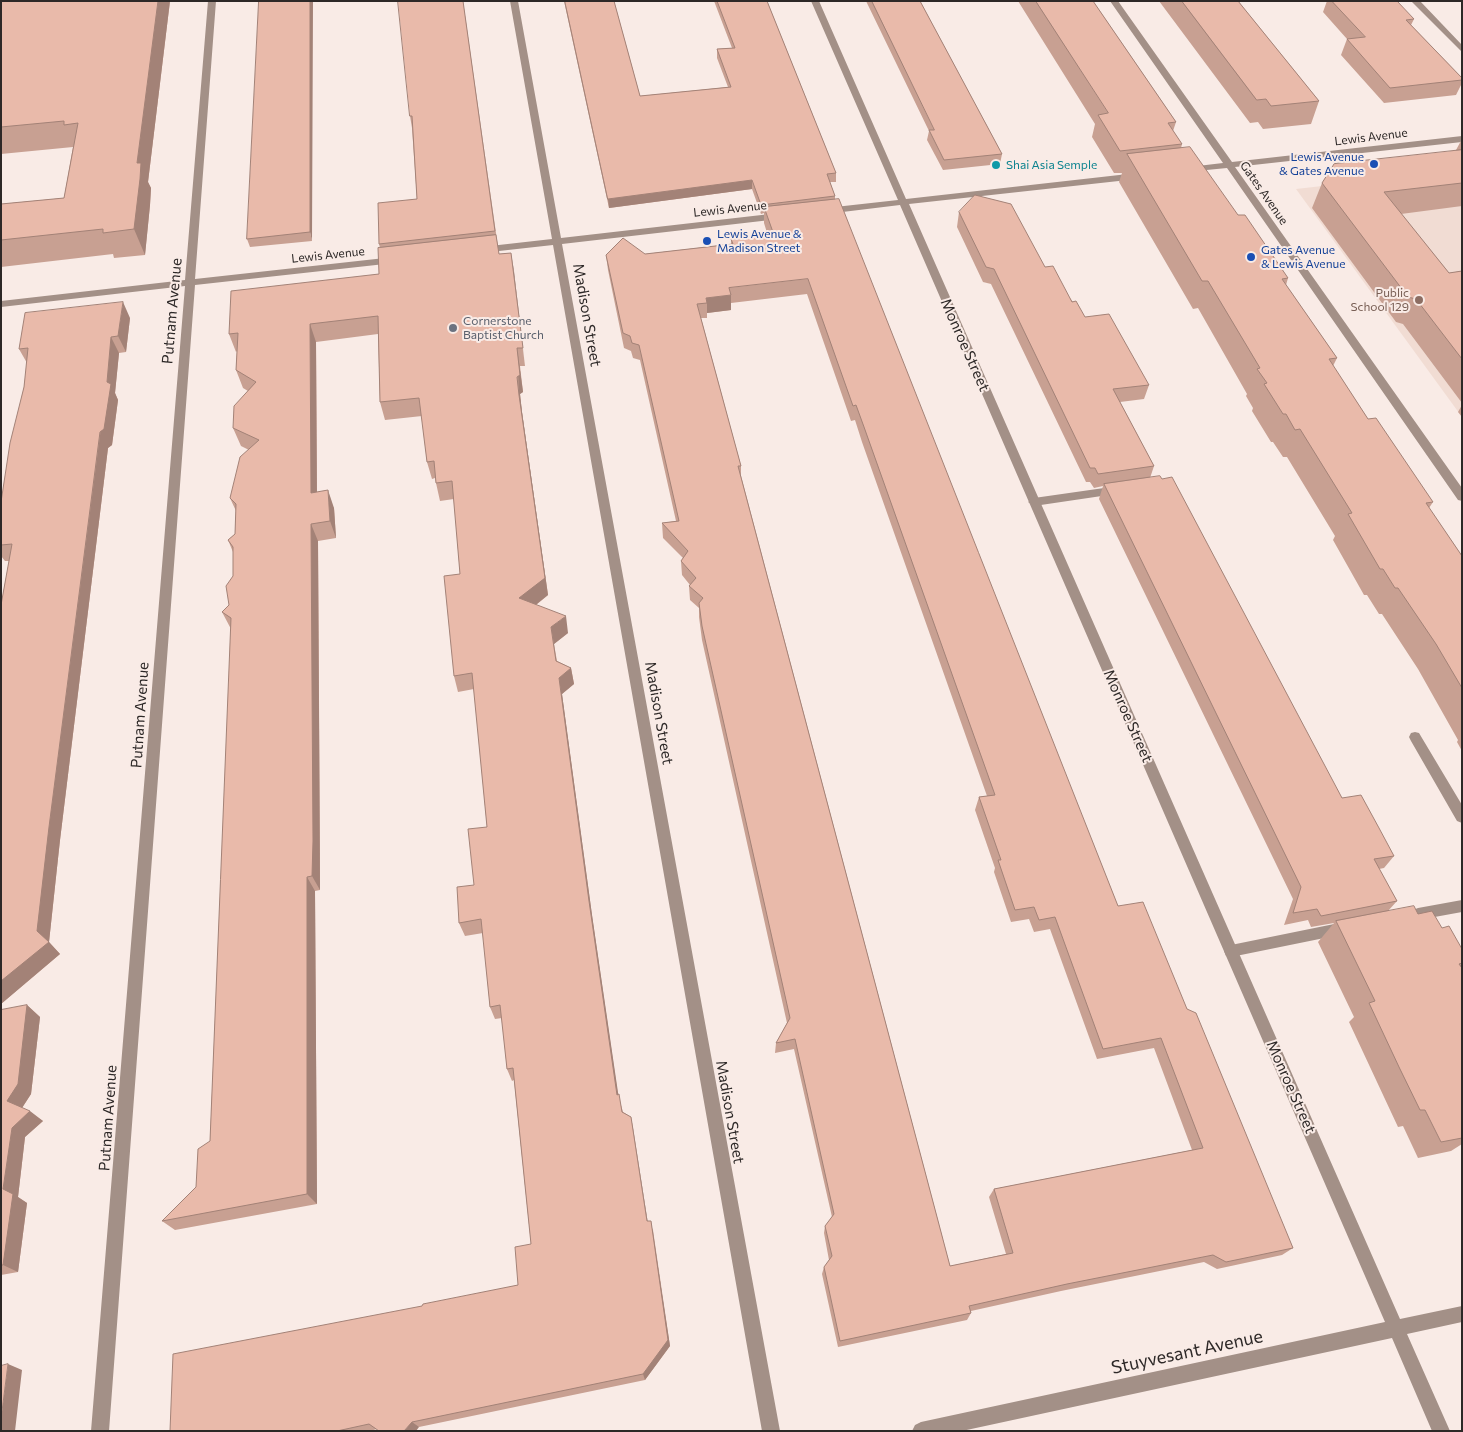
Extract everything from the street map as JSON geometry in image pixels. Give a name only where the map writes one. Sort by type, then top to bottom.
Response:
[{"type":"street","name":"Putnam Avenue","points":[[100,1431],[212,1]]},
{"type":"street","name":"Madison Street","points":[[514,1],[772,1431]]},
{"type":"street","name":"Monroe Street","points":[[815,1],[1441,1431]]},
{"type":"street","name":"Gates Avenue","points":[[1114,1],[1462,498]]},
{"type":"street","points":[[1415,1],[1462,50]]},
{"type":"street","name":"Lewis Avenue","points":[[1179,171],[1462,139]]},
{"type":"street","points":[[816,212],[1150,174]]},
{"type":"street","name":"Lewis Avenue","points":[[473,251],[788,216]]},
{"type":"street","name":"Lewis Avenue","points":[[1,304],[405,259]]},
{"type":"street","points":[[1034,502],[1130,488]]},
{"type":"street","points":[[1415,737],[1462,817]]},
{"type":"street","points":[[1406,917],[1462,906]]},
{"type":"street","points":[[1231,952],[1359,926]]},
{"type":"street","name":"Stuyvesant Avenue","points":[[921,1431],[1462,1314]]},
{"type":"shaded area","name":"Public School 129","points":[[1462,170],[1462,417],[1296,189]]},
{"type":"building","points":[[1,1],[158,1],[137,163],[141,163],[134,229],[103,233],[103,229],[1,240],[1,204],[64,198],[78,123],[64,125],[64,121],[1,127]]},
{"type":"building","points":[[259,1],[310,1],[310,232],[247,239]]},
{"type":"building","points":[[398,1],[463,1],[495,231],[379,244],[378,203],[417,199],[412,116],[410,116]]},
{"type":"building","points":[[565,1],[614,1],[640,96],[731,87],[717,49],[735,48],[717,1],[767,1],[836,173],[827,174],[835,196],[761,205],[752,180],[608,199]]},
{"type":"building","points":[[872,1],[920,1],[1002,154],[944,160],[929,130],[934,130]]},
{"type":"building","points":[[1036,1],[1093,1],[1176,122],[1168,123],[1182,144],[1120,151],[1098,115],[1108,113]]},
{"type":"building","points":[[1182,1],[1238,1],[1319,101],[1271,106],[1266,99],[1257,100]]},
{"type":"building","points":[[1332,1],[1397,1],[1414,19],[1406,20],[1462,80],[1390,88],[1347,39],[1365,37]]},
{"type":"building","points":[[1190,147],[1238,215],[1245,215],[1288,278],[1282,279],[1337,358],[1329,359],[1368,419],[1376,418],[1433,502],[1426,503],[1462,556],[1462,688],[1436,644],[1398,588],[1395,588],[1383,569],[1380,569],[1348,514],[1352,513],[1300,429],[1295,430],[1264,384],[1267,383],[1257,369],[1260,368],[1208,281],[1202,281],[1127,154]]},
{"type":"building","points":[[1462,150],[1462,183],[1384,192],[1449,273],[1462,271],[1462,359],[1416,299],[1408,297],[1322,183],[1334,164]]},
{"type":"building","points":[[975,195],[1011,204],[1045,267],[1053,266],[1072,302],[1076,301],[1085,317],[1109,314],[1149,385],[1113,389],[1154,466],[1098,474],[1095,468],[1090,468],[994,269],[986,267],[959,212]]},
{"type":"building","points":[[839,199],[1118,906],[1143,902],[1187,1009],[1196,1013],[1293,1248],[1226,1262],[1213,1255],[1067,1284],[969,1306],[971,1313],[840,1341],[824,1267],[832,1256],[825,1226],[834,1214],[795,1039],[776,1043],[790,1018],[702,626],[699,603],[703,598],[689,586],[696,578],[681,561],[688,551],[662,523],[679,521],[639,345],[632,343],[630,336],[623,333],[606,255],[623,238],[645,254],[733,244],[731,239],[774,235],[764,207]],"holes":[[[808,279],[853,406],[856,405],[995,795],[979,797],[1001,860],[998,860],[1015,910],[1034,907],[1039,920],[1055,917],[1103,1049],[1161,1038],[1203,1148],[994,1189],[1013,1253],[950,1266],[738,466],[741,466],[697,304],[707,303],[706,298],[731,295],[729,288]]]},
{"type":"building","points":[[496,235],[499,254],[511,253],[523,348],[517,348],[520,375],[517,377],[545,578],[519,598],[566,616],[551,627],[556,661],[571,668],[559,678],[589,901],[617,1095],[619,1094],[622,1112],[631,1117],[647,1221],[651,1221],[668,1340],[643,1374],[412,1422],[404,1431],[379,1431],[369,1424],[337,1431],[170,1431],[173,1354],[422,1306],[423,1304],[518,1285],[515,1247],[531,1244],[513,1068],[507,1069],[500,1005],[490,1007],[481,919],[459,923],[457,887],[474,885],[468,829],[487,827],[472,673],[454,676],[444,576],[460,574],[452,481],[436,483],[434,461],[427,462],[419,398],[380,402],[378,316],[310,324],[311,493],[328,490],[330,521],[311,524],[313,841],[312,876],[307,877],[307,1194],[162,1221],[196,1187],[198,1149],[210,1141],[231,618],[222,612],[229,605],[226,586],[233,576],[233,547],[228,540],[235,534],[236,504],[230,498],[240,457],[259,440],[233,428],[234,406],[256,382],[236,370],[238,333],[229,334],[231,291],[379,274],[378,248]]},
{"type":"building","points":[[123,302],[118,336],[111,337],[107,382],[111,384],[104,429],[100,432],[49,827],[37,931],[49,942],[1,981],[1,605],[12,544],[1,545],[1,502],[10,443],[24,387],[28,348],[19,349],[25,313]]},
{"type":"building","points":[[1160,476],[1162,479],[1172,477],[1342,798],[1361,795],[1394,856],[1374,859],[1397,901],[1321,916],[1317,909],[1293,913],[1301,887],[1104,484]]},
{"type":"building","points":[[1414,906],[1418,914],[1432,911],[1442,928],[1449,926],[1462,949],[1462,963],[1459,964],[1462,968],[1462,1138],[1441,1142],[1425,1110],[1420,1110],[1399,1067],[1369,1003],[1375,1001],[1336,921]]},
{"type":"building","points":[[27,1005],[18,1084],[7,1101],[30,1111],[12,1128],[3,1189],[13,1194],[3,1265],[1,1265],[1,1010]]},
{"type":"building","points":[[8,1364],[1,1419],[1,1366]]},
{"type":"place","name":"Lewis Avenue & Gates Avenue","points":[[1374,164]]},
{"type":"place","name":"Shai Asia Semple","points":[[996,165]]},
{"type":"place","name":"Lewis Avenue & Madison Street","points":[[707,241]]},
{"type":"place","name":"Gates Avenue & Lewis Avenue","points":[[1251,257]]},
{"type":"place","name":"Public School 129","points":[[1419,300]]},
{"type":"place","name":"Cornerstone Baptist Church","points":[[453,328]]}]
